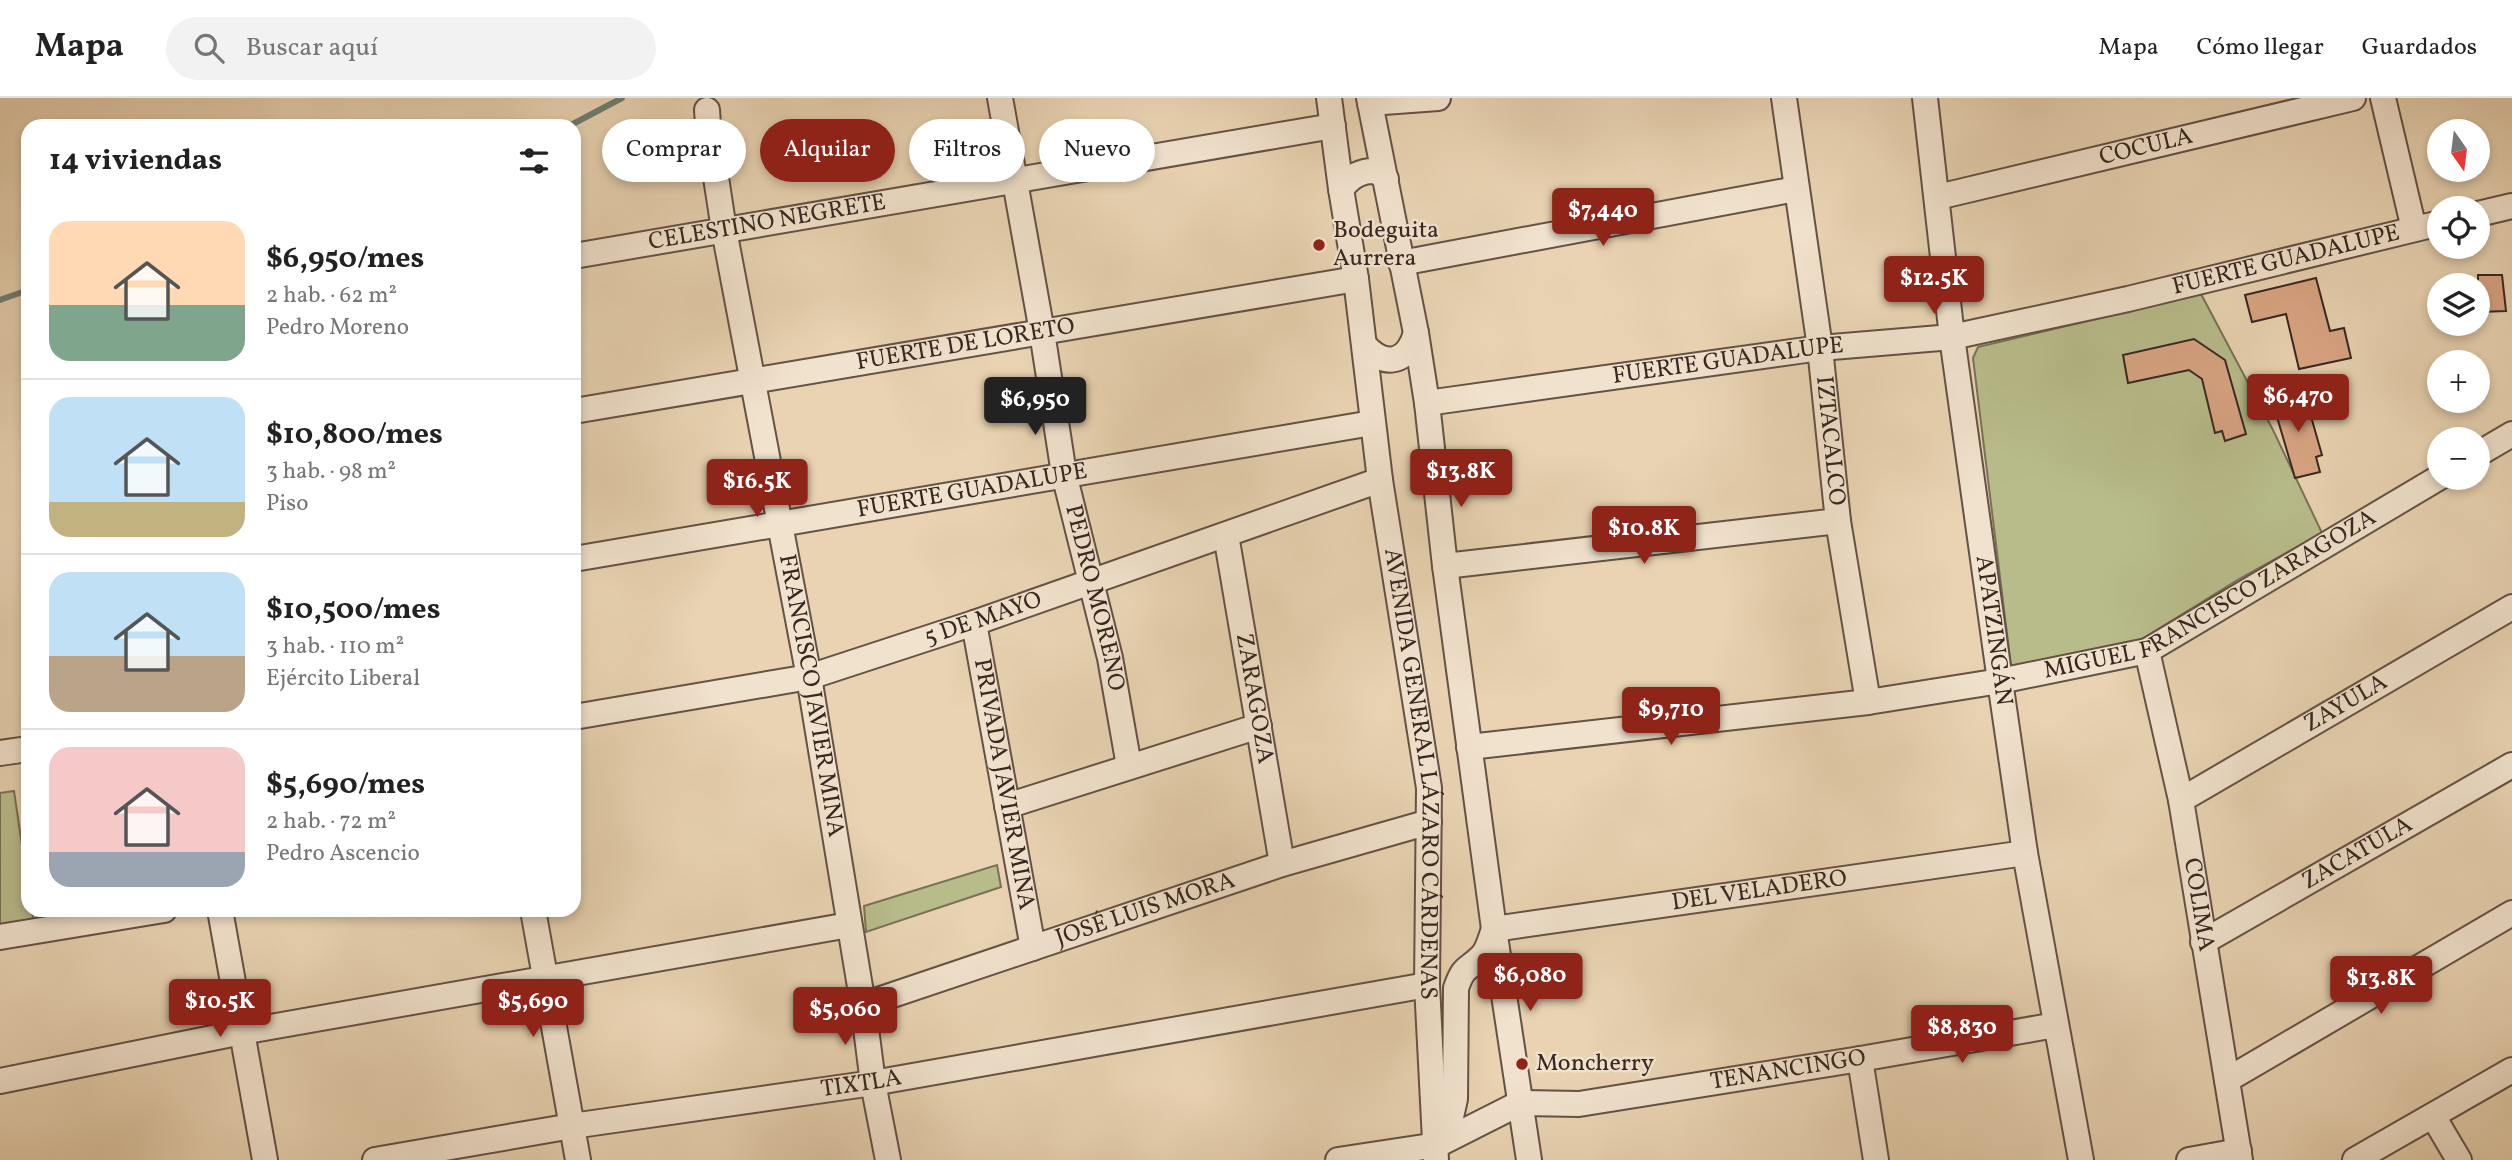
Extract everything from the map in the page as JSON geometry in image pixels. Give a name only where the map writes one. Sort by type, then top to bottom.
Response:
[{"type":"street","name":"PEDRO MORENO","points":[[1000,98],[1004,119]]},
{"type":"street","name":"AVENIDA GENERAL LÁZARO CÁRDENAS","points":[[1329,98],[1365,346],[1371,423],[1427,772],[1427,985],[1436,1152]]},
{"type":"street","points":[[1438,98],[1370,100],[1416,333],[1427,403],[1469,747],[1529,1160]]},
{"type":"street","name":"IZTACALCO","points":[[1784,98],[1820,348],[1838,521],[1868,702]]},
{"type":"street","name":"APATZINGÁN","points":[[1925,98],[1952,337],[2025,853],[2081,1160]]},
{"type":"street","name":"COCULA","points":[[1938,198],[2353,98]]},
{"type":"street","points":[[2383,98],[2414,229]]},
{"type":"street","name":"FRANCISCO JAVIER MINA","points":[[707,110],[724,230],[809,677],[863,1004],[873,1083],[888,1160]]},
{"type":"street","name":"CELESTINO NEGRETE","points":[[1025,177],[1333,125]]},
{"type":"street","points":[[1340,188],[1354,176],[1369,170],[1377,171],[1386,180]]},
{"type":"street","name":"CELESTINO NEGRETE","points":[[581,255],[997,182]]},
{"type":"street","name":"PEDRO MORENO","points":[[1015,182],[1064,474],[1110,658],[1129,766]]},
{"type":"street","points":[[1401,263],[1796,189]]},
{"type":"street","points":[[2490,211],[2512,205]]},
{"type":"street","name":"FUERTE GUADALUPE","points":[[1427,403],[1820,348],[1952,337],[2128,299],[2427,226]]},
{"type":"street","name":"FUERTE DE LORETO","points":[[581,410],[1356,279]]},
{"type":"street","points":[[1365,346],[1383,359],[1401,357],[1412,347],[1416,333]]},
{"type":"street","name":"FUERTE GUADALUPE","points":[[581,558],[1371,423]]},
{"type":"street","points":[[2490,447],[2512,434]]},
{"type":"street","name":"5 DE MAYO","points":[[581,717],[809,677],[974,623],[1380,480]]},
{"type":"street","name":"MIGUEL FRANCISCO ZARAGOZA","points":[[1469,747],[1868,702],[2000,681],[2147,651],[2427,485]]},
{"type":"street","points":[[1445,566],[1838,521]]},
{"type":"street","name":"ZARAGOZA","points":[[1226,535],[1282,864]]},
{"type":"street","name":"ZAYULA","points":[[2181,800],[2512,607]]},
{"type":"street","name":"PRIVADA JAVIER MINA","points":[[974,623],[1033,948]]},
{"type":"street","name":"COLIMA","points":[[2147,651],[2181,800],[2239,1156]]},
{"type":"street","points":[[1007,806],[1259,726]]},
{"type":"street","name":"ZACATULA","points":[[2203,942],[2512,765]]},
{"type":"street","name":"JOSÉ LUIS MORA","points":[[863,1004],[1282,864],[1429,822]]},
{"type":"street","name":"DEL VELADERO","points":[[1494,929],[2025,853]]},
{"type":"street","points":[[2227,1080],[2512,913]]},
{"type":"street","points":[[0,937],[53,919],[78,917]]},
{"type":"street","points":[[221,917],[265,1160]]},
{"type":"street","points":[[534,917],[578,1160]]},
{"type":"street","points":[[0,1081],[242,1032],[849,925]]},
{"type":"street","points":[[1436,1152],[1451,1117],[1454,1099],[1456,988],[1461,974],[1469,964],[1483,955],[1494,929]]},
{"type":"street","name":"TIXTLA","points":[[375,1160],[572,1126],[873,1083],[1427,985]]},
{"type":"street","name":"TENANCINGO","points":[[1520,1103],[1579,1104],[2056,1025]]},
{"type":"street","points":[[1860,1059],[1876,1160]]},
{"type":"street","points":[[2355,1160],[2512,1070]]},
{"type":"street","points":[[1338,1160],[1436,1152],[1520,1103]]},
{"type":"street","points":[[2433,1116],[2459,1160]]},
{"type":"street","points":[[2189,1160],[2239,1156]]},
{"type":"green space","points":[[2201,294],[2273,430],[2322,533],[2239,579],[2134,644],[2011,666],[1973,358],[1978,347]]},
{"type":"green space","points":[[14,791],[21,838],[21,917],[33,917],[34,927],[0,932],[0,793]]},
{"type":"green space","points":[[997,865],[1001,887],[866,932],[864,906]]},
{"type":"building","points":[[2490,275],[2502,275],[2506,311],[2490,312]]},
{"type":"building","points":[[2316,278],[2330,331],[2344,328],[2351,358],[2299,369],[2286,314],[2252,322],[2245,295]]},
{"type":"building","points":[[2194,339],[2225,360],[2246,434],[2225,441],[2222,431],[2215,433],[2202,379],[2189,370],[2128,383],[2123,355]]},
{"type":"building","points":[[2304,392],[2322,455],[2316,457],[2320,472],[2295,478],[2272,400]]},
{"type":"waterway","points":[[581,120],[622,98]]},
{"type":"waterway","points":[[0,300],[21,292]]},
{"type":"place","name":"Bodeguita Aurrera","points":[[1319,245]]},
{"type":"place","name":"Moncherry","points":[[1522,1064]]}]
